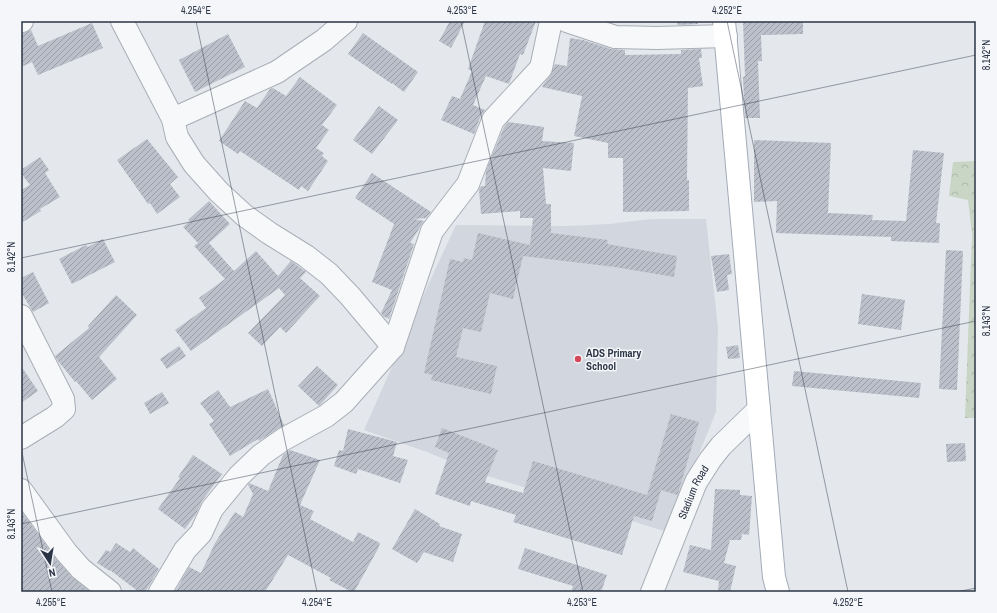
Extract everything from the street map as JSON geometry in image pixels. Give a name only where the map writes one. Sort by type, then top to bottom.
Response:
[{"type":"main road","points":[[725,28],[774,577],[778,592]]},
{"type":"street","points":[[122,21],[172,119],[177,137],[194,164],[219,192],[244,215],[269,233],[306,256],[330,274],[392,347]]},
{"type":"street","points":[[172,119],[277,72],[324,40],[346,21]]},
{"type":"street","points":[[160,592],[174,566],[185,550],[201,533],[212,509],[238,476],[261,455],[284,439],[326,416],[344,402],[392,347],[432,231],[468,184],[493,120],[541,68],[551,21]]},
{"type":"street","points":[[567,21],[615,37],[657,38],[725,28]]},
{"type":"street","points":[[21,316],[63,399],[64,409],[55,417],[21,438]]},
{"type":"street","name":"Stadium Road","points":[[652,592],[696,482],[721,446],[760,409]]},
{"type":"street","points":[[21,490],[66,552],[81,569],[110,592]]},
{"type":"shaded area","points":[[651,219],[706,219],[718,327],[716,412],[667,532],[475,472],[427,452],[364,430],[456,225],[567,226],[609,224]]},
{"type":"green space","points":[[976,161],[976,418],[965,418],[972,234],[968,200],[949,196],[953,162]]},
{"type":"building","points":[[450,21],[465,21],[451,48],[439,41]]},
{"type":"building","points":[[485,21],[536,21],[523,55],[520,54],[509,84],[486,76],[473,105],[485,110],[481,115],[474,134],[441,120],[452,96],[460,99],[472,71],[468,69]]},
{"type":"building","points":[[677,21],[697,21],[698,24],[678,25]]},
{"type":"building","points":[[743,21],[803,21],[803,34],[761,35],[762,61],[758,61],[760,118],[745,118]]},
{"type":"building","points":[[92,23],[103,48],[38,75],[32,62],[21,67],[21,34],[31,30],[38,46]]},
{"type":"building","points":[[363,33],[418,72],[404,92],[348,54]]},
{"type":"building","points":[[228,34],[245,67],[195,92],[179,60]]},
{"type":"building","points":[[570,38],[583,40],[611,49],[625,50],[625,55],[681,54],[681,50],[701,49],[702,58],[699,58],[703,86],[688,88],[687,180],[689,180],[689,211],[623,212],[623,158],[608,158],[608,143],[574,136],[582,96],[542,87],[550,76],[555,64],[567,66]]},
{"type":"building","points":[[300,77],[337,105],[322,125],[329,130],[316,148],[324,153],[322,156],[328,161],[308,191],[301,186],[299,190],[240,151],[238,154],[219,141],[245,101],[257,108],[270,89],[273,88],[286,96]]},
{"type":"building","points":[[379,106],[398,120],[372,154],[353,140]]},
{"type":"building","points":[[508,122],[544,127],[542,141],[574,143],[571,171],[543,168],[546,204],[551,204],[551,233],[608,240],[607,244],[677,256],[674,277],[615,267],[523,256],[513,299],[490,293],[481,332],[463,328],[456,357],[497,366],[491,394],[431,380],[433,375],[424,373],[450,259],[463,262],[464,258],[472,260],[478,233],[530,245],[533,218],[520,218],[520,211],[481,214],[479,189],[481,186],[485,186],[486,171],[504,127]]},
{"type":"building","points":[[147,139],[178,177],[170,184],[180,197],[157,214],[150,203],[148,204],[117,160]]},
{"type":"building","points":[[754,140],[831,143],[828,213],[873,215],[872,220],[906,221],[913,150],[944,153],[936,223],[940,223],[939,243],[891,241],[891,237],[776,233],[777,201],[754,202]]},
{"type":"building","points":[[40,157],[49,170],[45,173],[60,197],[21,223],[21,190],[30,185],[21,173],[21,170]]},
{"type":"building","points":[[372,173],[431,212],[426,218],[414,219],[424,221],[410,243],[414,244],[389,319],[381,313],[392,290],[372,282],[394,224],[355,198]]},
{"type":"building","points":[[209,201],[230,224],[209,243],[234,271],[256,251],[278,276],[291,261],[306,272],[300,278],[320,296],[286,333],[280,327],[262,346],[248,333],[285,295],[279,288],[191,351],[175,330],[206,308],[199,298],[225,279],[194,246],[198,243],[183,227],[190,221],[188,220]]},
{"type":"building","points":[[103,239],[115,262],[72,284],[59,259],[86,245],[88,247]]},
{"type":"building","points":[[946,250],[963,251],[957,390],[939,389]]},
{"type":"building","points":[[729,254],[732,274],[727,275],[729,290],[717,292],[711,256]]},
{"type":"building","points":[[33,272],[49,303],[33,312],[21,292],[21,278]]},
{"type":"building","points":[[862,294],[905,300],[901,330],[858,324]]},
{"type":"building","points":[[116,295],[137,315],[99,357],[117,379],[92,400],[76,381],[75,382],[55,356],[89,328],[88,326]]},
{"type":"building","points":[[738,345],[740,358],[728,359],[726,347]]},
{"type":"building","points":[[179,346],[186,356],[167,369],[160,359]]},
{"type":"building","points":[[21,366],[38,391],[21,403]]},
{"type":"building","points":[[317,366],[338,385],[319,406],[298,386]]},
{"type":"building","points":[[794,371],[921,383],[919,398],[792,386]]},
{"type":"building","points":[[268,389],[284,425],[259,441],[258,439],[230,456],[209,424],[214,421],[200,403],[218,390],[230,407]]},
{"type":"building","points":[[162,392],[169,403],[150,414],[144,403]]},
{"type":"building","points":[[671,414],[699,422],[678,494],[677,495],[661,490],[652,521],[634,516],[622,555],[513,522],[516,515],[471,501],[470,506],[435,494],[449,453],[435,447],[442,428],[498,450],[485,482],[523,493],[533,461],[647,495]]},
{"type":"building","points":[[348,429],[397,442],[393,456],[408,460],[400,483],[358,469],[356,474],[334,466],[339,450],[343,451]]},
{"type":"building","points":[[965,443],[966,461],[947,462],[946,444]]},
{"type":"building","points":[[290,450],[320,460],[300,505],[314,511],[310,519],[353,542],[358,532],[380,543],[354,592],[329,580],[331,578],[288,555],[265,592],[175,592],[189,567],[201,573],[215,543],[235,512],[243,517],[253,494],[248,485],[249,483],[268,491],[283,455]]},
{"type":"building","points":[[193,455],[222,474],[202,501],[196,514],[185,529],[158,509],[180,478],[178,477]]},
{"type":"building","points":[[715,489],[740,490],[740,495],[752,496],[749,535],[742,534],[741,540],[730,540],[724,563],[736,566],[730,592],[718,592],[719,581],[683,572],[690,545],[711,550]]},
{"type":"building","points":[[415,509],[440,524],[439,526],[462,534],[453,562],[424,552],[417,563],[392,549]]},
{"type":"building","points":[[21,511],[57,560],[72,577],[90,592],[21,592]]},
{"type":"building","points":[[116,543],[130,552],[133,548],[159,569],[145,592],[139,592],[110,570],[97,563],[106,550],[110,552]]},
{"type":"building","points":[[525,548],[607,575],[601,592],[571,592],[573,586],[518,569]]},
{"type":"place","name":"ADS Primary School","points":[[578,359]]}]
